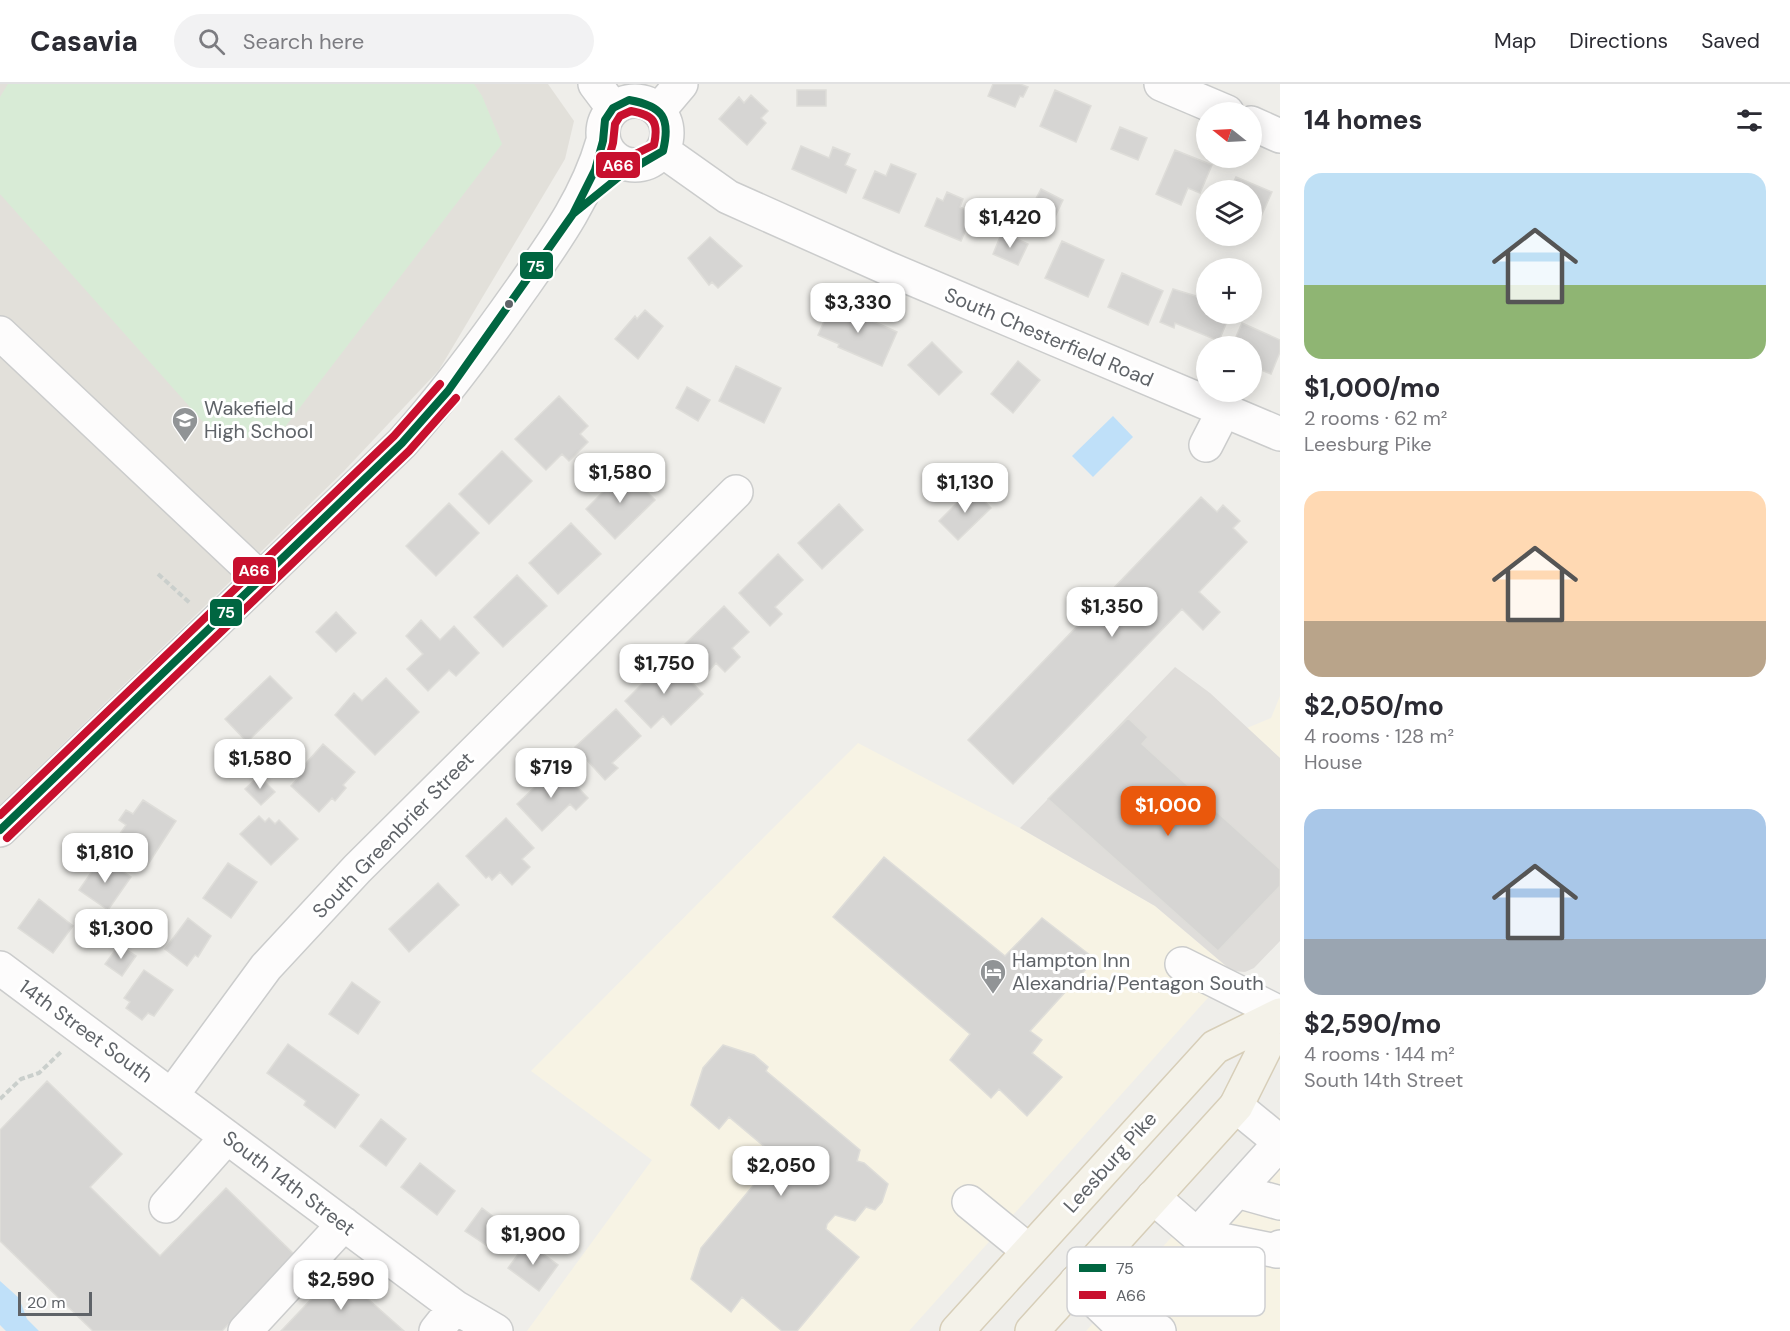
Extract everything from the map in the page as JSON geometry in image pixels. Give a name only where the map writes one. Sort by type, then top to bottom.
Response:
[{"type":"main road","points":[[1108,1247],[1236,1106],[1280,1015]]},
{"type":"main road","name":"Leesburg Pike","points":[[957,1331],[1215,1047],[1280,1015]]},
{"type":"main road","points":[[1032,1331],[1067,1292]]},
{"type":"street","points":[[659,110],[681,84]]},
{"type":"street","points":[[1161,84],[1203,102]]},
{"type":"street","points":[[0,830],[402,443],[448,391],[573,214],[595,170],[603,141],[604,96],[640,100],[659,110],[668,130],[649,158],[573,214]]},
{"type":"street","points":[[1262,128],[1280,136]]},
{"type":"street","points":[[603,141],[615,159],[649,158]]},
{"type":"street","name":"South Chesterfield Road","points":[[649,158],[728,197],[1223,412],[1280,434]]},
{"type":"street","points":[[0,333],[261,579]]},
{"type":"street","points":[[1206,445],[1223,412]]},
{"type":"street","name":"South Greenbrier Street","points":[[172,1095],[266,967],[357,869],[735,492]]},
{"type":"street","points":[[1182,964],[1280,1015]]},
{"type":"street","name":"14th Street South","points":[[0,968],[172,1095]]},
{"type":"street","name":"South 14th Street","points":[[172,1095],[344,1224],[452,1321],[496,1331]]},
{"type":"street","points":[[1206,1226],[1280,1142],[1236,1106]]},
{"type":"street","points":[[166,1206],[227,1137]]},
{"type":"street","points":[[1237,1191],[1280,1203]]},
{"type":"street","points":[[1153,1197],[1206,1226],[1277,1251],[1280,1247]]},
{"type":"street","points":[[969,1202],[1029,1251]]},
{"type":"street","points":[[245,1331],[344,1224]]},
{"type":"street","points":[[1206,1226],[1280,1233]]},
{"type":"street","points":[[1111,1316],[1114,1319],[1159,1331]]},
{"type":"path","points":[[158,574],[191,604]]},
{"type":"path","points":[[0,1099],[21,1079],[39,1073],[62,1051]]},
{"type":"shaded area","name":"Wakefield High School","points":[[0,84],[548,84],[574,121],[565,159],[439,370],[343,472],[0,805]]},
{"type":"shaded area","points":[[1175,667],[1210,693],[1280,758],[1280,941],[1254,968],[1245,972],[1232,971],[1155,906],[1020,828]]},
{"type":"shaded area","points":[[1280,696],[1280,758],[1247,728],[1271,718]]},
{"type":"shaded area","points":[[858,743],[1020,828],[1155,906],[1232,971],[909,1331],[527,1331],[652,1160],[531,1071]]},
{"type":"shaded area","points":[[1280,1116],[1280,1331],[1086,1331],[1100,1316],[1265,1316],[1265,1247],[1163,1247]]},
{"type":"green space","points":[[8,84],[474,84],[482,96],[502,144],[275,440],[214,434],[0,194],[0,97]]},
{"type":"water","points":[[1113,416],[1133,437],[1093,477],[1072,456]]},
{"type":"water","points":[[0,1281],[19,1298],[27,1319],[39,1331],[6,1331],[0,1325]]},
{"type":"building","points":[[993,84],[1020,84],[1028,87],[1023,97],[1020,96],[1015,107],[988,96]]},
{"type":"building","points":[[797,90],[826,90],[826,106],[797,106]]},
{"type":"building","points":[[1055,90],[1091,106],[1076,142],[1040,126]]},
{"type":"building","points":[[751,95],[768,111],[761,118],[766,123],[747,145],[719,119],[739,97],[744,103]]},
{"type":"building","points":[[1120,127],[1147,138],[1138,160],[1111,149]]},
{"type":"building","points":[[801,146],[829,158],[833,147],[850,154],[845,165],[856,170],[846,193],[792,169]]},
{"type":"building","points":[[1175,150],[1196,159],[1196,168],[1211,168],[1206,180],[1196,180],[1196,191],[1188,188],[1181,205],[1156,194]]},
{"type":"building","points":[[891,164],[916,174],[899,213],[863,198],[875,171],[886,176]]},
{"type":"building","points":[[1262,188],[1272,192],[1262,214]]},
{"type":"building","points":[[1041,189],[1063,200],[1052,223],[1029,212]]},
{"type":"building","points":[[947,192],[963,199],[960,207],[973,213],[961,241],[925,226],[937,198],[943,201]]},
{"type":"building","points":[[1002,232],[1028,244],[1018,265],[993,254]]},
{"type":"building","points":[[710,237],[742,266],[718,288],[712,282],[709,285],[688,258]]},
{"type":"building","points":[[1062,241],[1104,260],[1088,297],[1045,278]]},
{"type":"building","points":[[1122,273],[1163,291],[1148,325],[1108,307]]},
{"type":"building","points":[[1173,289],[1196,296],[1196,324],[1226,324],[1221,336],[1207,336],[1175,323],[1174,328],[1160,322]]},
{"type":"building","points":[[832,303],[897,332],[882,366],[838,347],[839,344],[818,335]]},
{"type":"building","points":[[645,310],[663,326],[638,359],[615,339],[635,316],[637,319]]},
{"type":"building","points":[[1242,324],[1244,324],[1280,340],[1280,352],[1271,374],[1262,370],[1262,336],[1236,336]]},
{"type":"building","points":[[932,342],[962,372],[939,395],[908,365]]},
{"type":"building","points":[[1018,361],[1040,380],[1013,413],[991,394]]},
{"type":"building","points":[[736,366],[781,388],[764,423],[719,401]]},
{"type":"building","points":[[687,387],[710,400],[698,421],[676,408]]},
{"type":"building","points":[[559,396],[588,426],[580,434],[588,442],[569,461],[562,454],[546,470],[515,439]]},
{"type":"building","points":[[502,451],[532,481],[489,524],[459,494]]},
{"type":"building","points":[[625,470],[655,500],[615,539],[586,509]]},
{"type":"building","points":[[972,488],[991,508],[958,540],[939,521]]},
{"type":"building","points":[[1201,497],[1217,512],[1223,505],[1240,521],[1233,528],[1247,542],[1199,592],[1220,612],[1203,630],[1182,609],[1013,784],[968,740]]},
{"type":"building","points":[[449,503],[479,533],[436,576],[406,546]]},
{"type":"building","points":[[839,504],[863,530],[822,569],[798,543]]},
{"type":"building","points":[[571,523],[601,554],[558,594],[529,563]]},
{"type":"building","points":[[778,554],[803,580],[775,607],[782,614],[770,626],[739,593]]},
{"type":"building","points":[[517,575],[547,606],[503,647],[474,617]]},
{"type":"building","points":[[724,606],[749,632],[732,648],[740,657],[725,672],[716,663],[708,672],[683,646]]},
{"type":"building","points":[[336,612],[356,633],[336,652],[316,632]]},
{"type":"building","points":[[421,620],[440,640],[454,626],[479,653],[456,676],[449,670],[428,691],[407,669],[423,654],[406,636]]},
{"type":"building","points":[[668,658],[703,694],[671,725],[663,716],[651,728],[625,701]]},
{"type":"building","points":[[270,676],[292,698],[247,742],[225,719]]},
{"type":"building","points":[[386,678],[419,712],[375,755],[335,715],[354,693],[362,701]]},
{"type":"building","points":[[616,709],[641,736],[612,763],[618,768],[605,780],[575,747]]},
{"type":"building","points":[[1128,718],[1148,737],[1142,744],[1280,869],[1280,886],[1218,951],[1048,799]]},
{"type":"building","points":[[323,744],[355,772],[343,785],[346,788],[335,801],[332,798],[319,812],[291,786],[303,773],[300,770]]},
{"type":"building","points":[[557,766],[588,798],[576,810],[570,804],[542,831],[517,804]]},
{"type":"building","points":[[259,776],[275,792],[261,805],[245,789]]},
{"type":"building","points":[[143,800],[176,821],[147,866],[113,844],[126,825],[119,820],[126,810],[133,814]]},
{"type":"building","points":[[259,816],[265,822],[269,818],[275,824],[279,820],[298,839],[271,865],[240,834]]},
{"type":"building","points":[[506,818],[534,848],[522,859],[530,867],[512,885],[500,872],[492,880],[489,876],[486,878],[466,856]]},
{"type":"building","points":[[102,857],[131,877],[108,910],[79,890]]},
{"type":"building","name":"Hampton Inn Alexandria/Pentagon South","points":[[884,857],[1005,956],[1042,918],[1095,959],[1030,1031],[1042,1040],[1032,1053],[1062,1077],[1027,1116],[999,1089],[991,1098],[950,1060],[970,1034],[833,917]]},
{"type":"building","points":[[228,863],[257,882],[231,918],[203,898]]},
{"type":"building","points":[[438,883],[459,905],[409,952],[389,929]]},
{"type":"building","points":[[39,899],[73,926],[53,953],[18,928]]},
{"type":"building","points":[[188,918],[211,936],[198,957],[195,955],[187,966],[165,949]]},
{"type":"building","points":[[119,945],[136,956],[122,976],[105,964]]},
{"type":"building","points":[[144,970],[173,990],[154,1016],[148,1013],[142,1020],[126,1008],[130,1002],[124,998]]},
{"type":"building","points":[[352,982],[380,1002],[358,1034],[329,1014]]},
{"type":"building","points":[[288,1044],[359,1095],[335,1128],[304,1105],[306,1101],[267,1073]]},
{"type":"building","points":[[723,1045],[754,1055],[768,1067],[766,1071],[860,1150],[857,1161],[864,1163],[888,1184],[882,1202],[875,1210],[866,1207],[855,1221],[835,1215],[827,1224],[826,1229],[859,1257],[797,1331],[782,1331],[742,1297],[731,1312],[691,1279],[701,1248],[777,1157],[729,1117],[719,1129],[691,1105],[703,1068]]},
{"type":"building","points":[[47,1081],[122,1154],[90,1187],[160,1256],[226,1188],[295,1255],[222,1331],[93,1331],[0,1241],[0,1130]]},
{"type":"building","points":[[381,1119],[406,1139],[386,1166],[360,1146]]},
{"type":"building","points":[[420,1163],[455,1191],[437,1215],[401,1187]]},
{"type":"building","points":[[482,1208],[507,1227],[492,1249],[465,1231]]},
{"type":"building","points":[[527,1242],[558,1265],[539,1291],[508,1268]]},
{"type":"building","points":[[337,1272],[377,1307],[404,1331],[281,1331]]},
{"type":"transit line","name":"75","points":[[629,100],[650,106],[662,115],[666,130],[663,151],[620,176],[573,214],[595,170],[603,141],[605,120],[613,108],[629,100]]},
{"type":"transit line","name":"A66","points":[[631,111],[650,117],[653,121],[656,131],[654,145],[629,157],[604,175],[613,143],[615,124],[620,116],[631,111]]},
{"type":"transit line","name":"75","points":[[448,391],[573,214]]},
{"type":"transit line","name":"75","points":[[448,391],[573,214]]},
{"type":"transit line","name":"A66","points":[[0,815],[394,436],[440,384]]},
{"type":"transit line","name":"75","points":[[0,830],[402,443],[448,391]]},
{"type":"transit line","name":"A66","points":[[7,838],[409,451],[456,398]]},
{"type":"place","name":"Wakefield High School","points":[[185,443]]},
{"type":"place","name":"Hampton Inn Alexandria/Pentagon South","points":[[993,995]]}]
